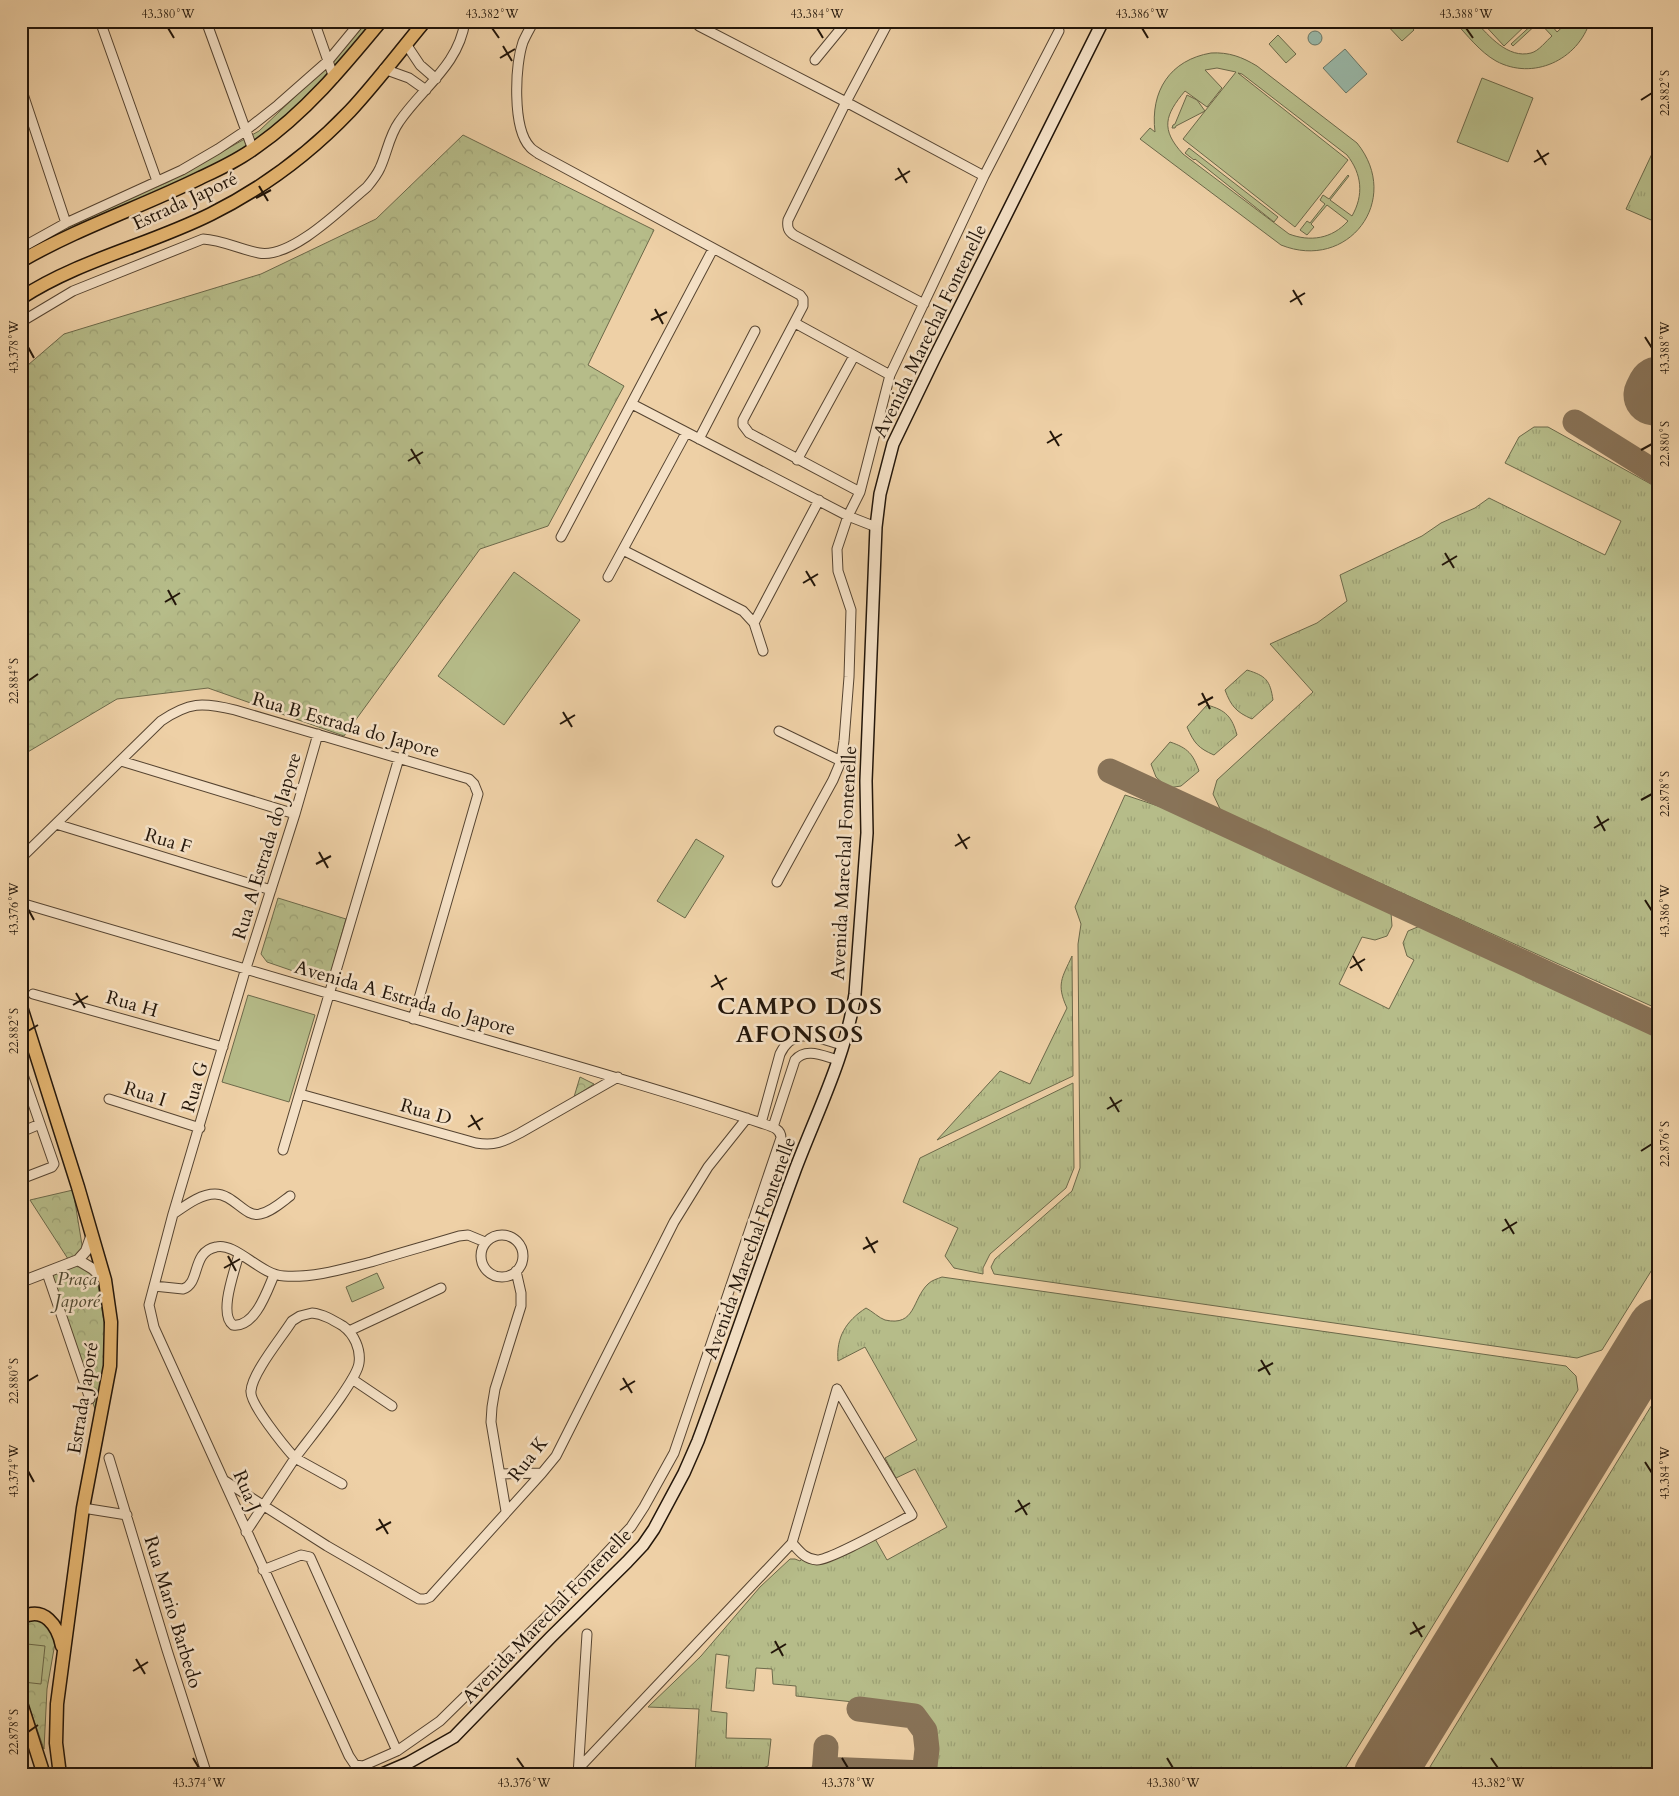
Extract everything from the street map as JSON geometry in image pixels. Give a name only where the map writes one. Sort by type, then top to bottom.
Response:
[{"type":"main road","name":"Estrada Japoré","points":[[21,261],[72,234],[185,186],[253,150],[284,125],[334,78],[381,21]]},
{"type":"main road","name":"Estrada Japoré","points":[[21,298],[63,275],[210,214],[278,174],[308,150],[350,111],[425,21]]},
{"type":"main road","name":"Avenida Marechal Fontenelle","points":[[380,1775],[408,1763],[454,1737],[551,1636],[627,1562],[654,1529],[684,1473],[698,1441],[794,1173],[838,1060],[852,1013],[867,833],[866,781],[876,527],[880,494],[893,444],[1103,21]]},
{"type":"main road","name":"Estrada Japoré","points":[[21,1007],[26,1039],[78,1187],[92,1234],[105,1280],[111,1322],[110,1366],[83,1508],[63,1650],[56,1743],[60,1775]]},
{"type":"main road","points":[[21,1618],[26,1615],[38,1614],[48,1618],[60,1635],[63,1650]]},
{"type":"main road","points":[[21,1703],[44,1775]]},
{"type":"street","points":[[100,21],[157,182]]},
{"type":"street","points":[[206,21],[253,150]]},
{"type":"street","points":[[314,21],[334,78]]},
{"type":"street","name":"Estrada Japoré","points":[[21,248],[66,223],[182,170],[245,131],[292,94],[328,61],[361,21]]},
{"type":"street","points":[[21,322],[73,291],[203,239],[223,242],[259,253],[274,253],[305,238],[368,187],[380,168],[398,123],[436,79],[458,45],[465,21]]},
{"type":"street","points":[[534,21],[523,42],[518,89],[520,125],[530,147],[800,295],[804,302],[803,306],[743,420],[743,425],[749,433],[860,492]]},
{"type":"street","points":[[889,21],[846,102],[788,220],[787,226],[789,232],[794,235],[924,304]]},
{"type":"street","points":[[815,60],[842,23]]},
{"type":"street","points":[[698,26],[984,176]]},
{"type":"street","points":[[776,882],[841,761],[848,695],[851,610],[838,571],[837,549],[848,516],[860,492],[890,375],[984,176],[1059,31]]},
{"type":"street","points":[[406,44],[420,65],[436,79]]},
{"type":"street","points":[[384,69],[410,78],[426,90]]},
{"type":"street","points":[[21,88],[66,223]]},
{"type":"street","points":[[561,537],[713,249]]},
{"type":"street","points":[[794,323],[890,375]]},
{"type":"street","points":[[699,440],[755,331]]},
{"type":"street","points":[[798,460],[854,356]]},
{"type":"street","points":[[632,404],[848,516],[876,527]]},
{"type":"street","points":[[608,578],[686,433]]},
{"type":"street","points":[[754,623],[818,500]]},
{"type":"street","points":[[623,550],[742,610],[754,623],[763,651]]},
{"type":"street","name":"Rua B Estrada do Japore","points":[[21,858],[161,721],[179,710],[199,704],[210,704],[235,710],[469,779],[474,784],[478,794],[413,1019]]},
{"type":"street","points":[[778,732],[841,761]]},
{"type":"street","name":"Rua A Estrada do Japore","points":[[246,968],[295,814],[318,734]]},
{"type":"street","points":[[284,1150],[399,758]]},
{"type":"street","points":[[121,761],[295,814]]},
{"type":"street","name":"Rua F","points":[[56,824],[271,890]]},
{"type":"street","name":"Avenida A Estrada do Japore","points":[[21,904],[618,1077],[776,1129]]},
{"type":"street","name":"Rua G","points":[[173,1214],[246,968]]},
{"type":"street","name":"Rua H","points":[[33,994],[223,1047]]},
{"type":"street","points":[[761,1123],[784,1045],[798,1036],[806,1035],[842,1045]]},
{"type":"street","points":[[790,1040],[800,1054]]},
{"type":"street","points":[[263,1570],[300,1555],[310,1557],[397,1751],[426,1732],[464,1698],[621,1539],[644,1507],[674,1453],[782,1138],[776,1129],[795,1060],[800,1054],[807,1052],[838,1060]]},
{"type":"street","points":[[21,1068],[24,1085],[54,1164],[26,1177]]},
{"type":"street","name":"Rua D","points":[[300,1094],[476,1143],[490,1145],[507,1140],[618,1077]]},
{"type":"street","points":[[769,1094],[783,1098]]},
{"type":"street","name":"Rua I","points":[[109,1100],[200,1128]]},
{"type":"street","name":"Rua K","points":[[225,1481],[386,1582],[419,1599],[425,1599],[436,1592],[556,1456],[674,1222],[708,1167],[747,1118]]},
{"type":"street","points":[[21,1132],[40,1124]]},
{"type":"street","points":[[173,1214],[189,1204],[214,1194],[224,1195],[232,1199],[254,1215],[261,1214],[290,1196]]},
{"type":"street","name":"Rua J","points":[[173,1214],[149,1305],[154,1327],[349,1756],[355,1765],[363,1766],[397,1751]]},
{"type":"street","points":[[21,1282],[78,1260],[86,1251],[92,1234]]},
{"type":"street","points":[[154,1286],[188,1287],[191,1284],[200,1258],[205,1252],[212,1248],[226,1246],[274,1275],[285,1276],[314,1275],[337,1270],[459,1236],[468,1235],[485,1242]]},
{"type":"street","points":[[499,1235],[514,1238],[521,1246],[523,1256],[521,1266],[506,1277],[497,1277],[489,1274],[483,1267],[480,1258],[485,1242],[499,1235]]},
{"type":"street","points":[[239,1254],[226,1310],[230,1323],[238,1325],[250,1320],[274,1275]]},
{"type":"street","points":[[78,1260],[93,1269],[105,1280]]},
{"type":"street","points":[[506,1512],[491,1422],[495,1389],[520,1306],[521,1293],[516,1271]]},
{"type":"street","points":[[47,1272],[90,1399]]},
{"type":"street","points":[[349,1330],[441,1288]]},
{"type":"street","points":[[246,1532],[295,1458],[352,1379],[359,1364],[356,1343],[349,1330],[320,1314],[312,1313],[300,1316],[292,1321],[253,1381],[251,1390],[252,1400],[295,1458],[342,1484]]},
{"type":"street","points":[[352,1379],[392,1406]]},
{"type":"street","points":[[578,1771],[792,1543],[837,1388],[912,1515],[840,1552],[818,1560],[803,1556],[792,1543]]},
{"type":"street","name":"Rua Mario Barbedo","points":[[109,1458],[206,1775]]},
{"type":"street","points":[[500,1474],[542,1473]]},
{"type":"street","points":[[83,1508],[127,1515]]},
{"type":"street","points":[[578,1771],[587,1634]]},
{"type":"green space","points":[[365,21],[373,21],[328,80],[263,137],[174,189],[21,259],[21,251],[97,211],[168,182],[259,131],[319,74]]},
{"type":"green space","points":[[1383,21],[1406,21],[1414,30],[1402,41]]},
{"type":"green space","points":[[1454,21],[1475,21],[1500,45],[1515,53],[1523,54],[1537,50],[1552,36],[1539,22],[1513,46],[1511,44],[1536,21],[1548,21],[1557,32],[1569,21],[1590,21],[1584,35],[1565,56],[1552,63],[1525,69],[1510,67],[1490,57]]},
{"type":"green space","points":[[1481,21],[1530,21],[1504,46]]},
{"type":"green space","points":[[1278,35],[1296,54],[1286,63],[1269,44]]},
{"type":"green space","points":[[1211,53],[1224,53],[1241,58],[1257,66],[1357,143],[1370,165],[1374,187],[1371,207],[1361,225],[1347,240],[1328,248],[1305,251],[1281,245],[1140,139],[1150,128],[1155,132],[1154,117],[1156,103],[1166,80],[1174,70],[1197,57]],"holes":[[[1217,68],[1236,72],[1183,139],[1295,227],[1348,160],[1238,73],[1242,74],[1347,155],[1356,170],[1360,185],[1356,208],[1352,216],[1330,200],[1348,175],[1329,199],[1323,195],[1320,200],[1325,204],[1310,223],[1307,221],[1300,230],[1307,235],[1314,227],[1311,224],[1327,205],[1348,221],[1335,232],[1320,237],[1305,238],[1289,234],[1183,154],[1171,137],[1168,129],[1168,122],[1173,107],[1185,91],[1207,107],[1222,88],[1205,70]]]},
{"type":"green space","points":[[1482,78],[1533,98],[1508,162],[1457,142]]},
{"type":"green space","points":[[1187,95],[1197,100],[1205,111],[1172,128]]},
{"type":"green space","points":[[463,135],[654,230],[588,365],[624,386],[548,526],[480,549],[344,736],[208,688],[117,699],[21,756],[21,371],[64,334],[261,274],[376,219]]},
{"type":"green space","points":[[1658,141],[1658,223],[1626,209]]},
{"type":"green space","points":[[1189,148],[1278,217],[1274,222],[1185,153]]},
{"type":"green space","points":[[1534,427],[1548,427],[1658,488],[1658,1009],[1221,811],[1213,794],[1217,780],[1313,692],[1270,644],[1317,623],[1347,601],[1340,575],[1422,536],[1441,523],[1475,508],[1489,498],[1605,555],[1621,521],[1505,463],[1519,437]]},
{"type":"green space","points":[[514,572],[580,620],[504,725],[438,676]]},
{"type":"green space","points":[[1247,670],[1259,674],[1266,680],[1273,700],[1252,719],[1235,708],[1225,690]]},
{"type":"green space","points":[[1207,705],[1219,709],[1227,715],[1233,723],[1237,735],[1214,755],[1197,744],[1187,727]]},
{"type":"green space","points":[[1170,742],[1189,752],[1199,771],[1181,786],[1168,788],[1156,777],[1151,764]]},
{"type":"green space","points":[[1125,795],[1179,813],[1391,913],[1392,926],[1387,936],[1375,940],[1362,937],[1339,984],[1389,1009],[1414,960],[1407,956],[1403,943],[1408,931],[1420,926],[1658,1037],[1658,1260],[1602,1350],[1577,1358],[994,1274],[991,1267],[995,1259],[1072,1191],[1080,1168],[1078,944],[1081,924],[1075,907]]},
{"type":"green space","points":[[696,839],[724,856],[685,918],[657,901]]},
{"type":"green space","points":[[278,898],[346,919],[328,983],[267,962],[261,954]]},
{"type":"green space","points":[[1072,956],[1073,1076],[937,1140],[1000,1071],[1030,1084],[1067,1008],[1061,987],[1065,970]]},
{"type":"green space","points":[[248,995],[315,1015],[289,1102],[222,1082]]},
{"type":"green space","points":[[580,1077],[594,1084],[574,1097]]},
{"type":"green space","points":[[1073,1083],[1074,1168],[1066,1188],[990,1254],[983,1268],[983,1274],[954,1268],[945,1256],[958,1228],[903,1202],[920,1158]]},
{"type":"green space","name":"Praça Japoré","points":[[73,1190],[82,1245],[79,1259],[97,1279],[104,1322],[108,1366],[96,1412],[48,1272],[70,1262],[30,1200]]},
{"type":"green space","points":[[377,1273],[384,1288],[352,1302],[346,1287]]},
{"type":"green space","points":[[942,1277],[1566,1366],[1576,1376],[1578,1390],[1341,1775],[931,1775],[932,1731],[929,1723],[919,1713],[902,1707],[796,1696],[796,1686],[773,1684],[772,1669],[756,1668],[754,1691],[726,1688],[729,1656],[716,1654],[711,1711],[727,1713],[726,1738],[771,1739],[768,1766],[746,1775],[695,1775],[699,1709],[648,1707],[701,1656],[760,1587],[790,1559],[800,1561],[802,1559],[818,1564],[825,1563],[874,1537],[887,1560],[947,1527],[915,1469],[896,1478],[885,1458],[917,1440],[865,1347],[838,1361],[839,1344],[844,1330],[859,1313],[866,1308],[885,1320],[895,1321],[903,1319],[908,1316],[928,1284]]},
{"type":"green space","points":[[1658,1395],[1658,1775],[1425,1775]]},
{"type":"green space","points":[[33,1620],[44,1622],[53,1633],[55,1643],[47,1689],[44,1749],[21,1684],[21,1623]]},
{"type":"green space","points":[[27,1644],[45,1646],[41,1684],[23,1682]]},
{"type":"shaded area","points":[[1312,31],[1318,31],[1322,38],[1318,45],[1312,45],[1308,41],[1308,35]]},
{"type":"shaded area","points":[[1345,49],[1367,74],[1346,93],[1323,68]]},
{"type":"taxiway","points":[[1575,422],[1658,474]]},
{"type":"taxiway","points":[[1110,771],[1658,1025]]},
{"type":"taxiway","points":[[859,1709],[914,1716],[925,1731],[927,1749],[924,1775]]},
{"type":"taxiway","points":[[824,1775],[826,1747]]},
{"type":"taxiway","points":[[824,1769],[925,1773]]},
{"type":"runway","points":[[1654,395],[1658,387]]},
{"type":"runway","points":[[1384,1775],[1658,1329]]},
{"type":"district","name":"CAMPO DOS AFONSOS","points":[[800,1020]]}]
